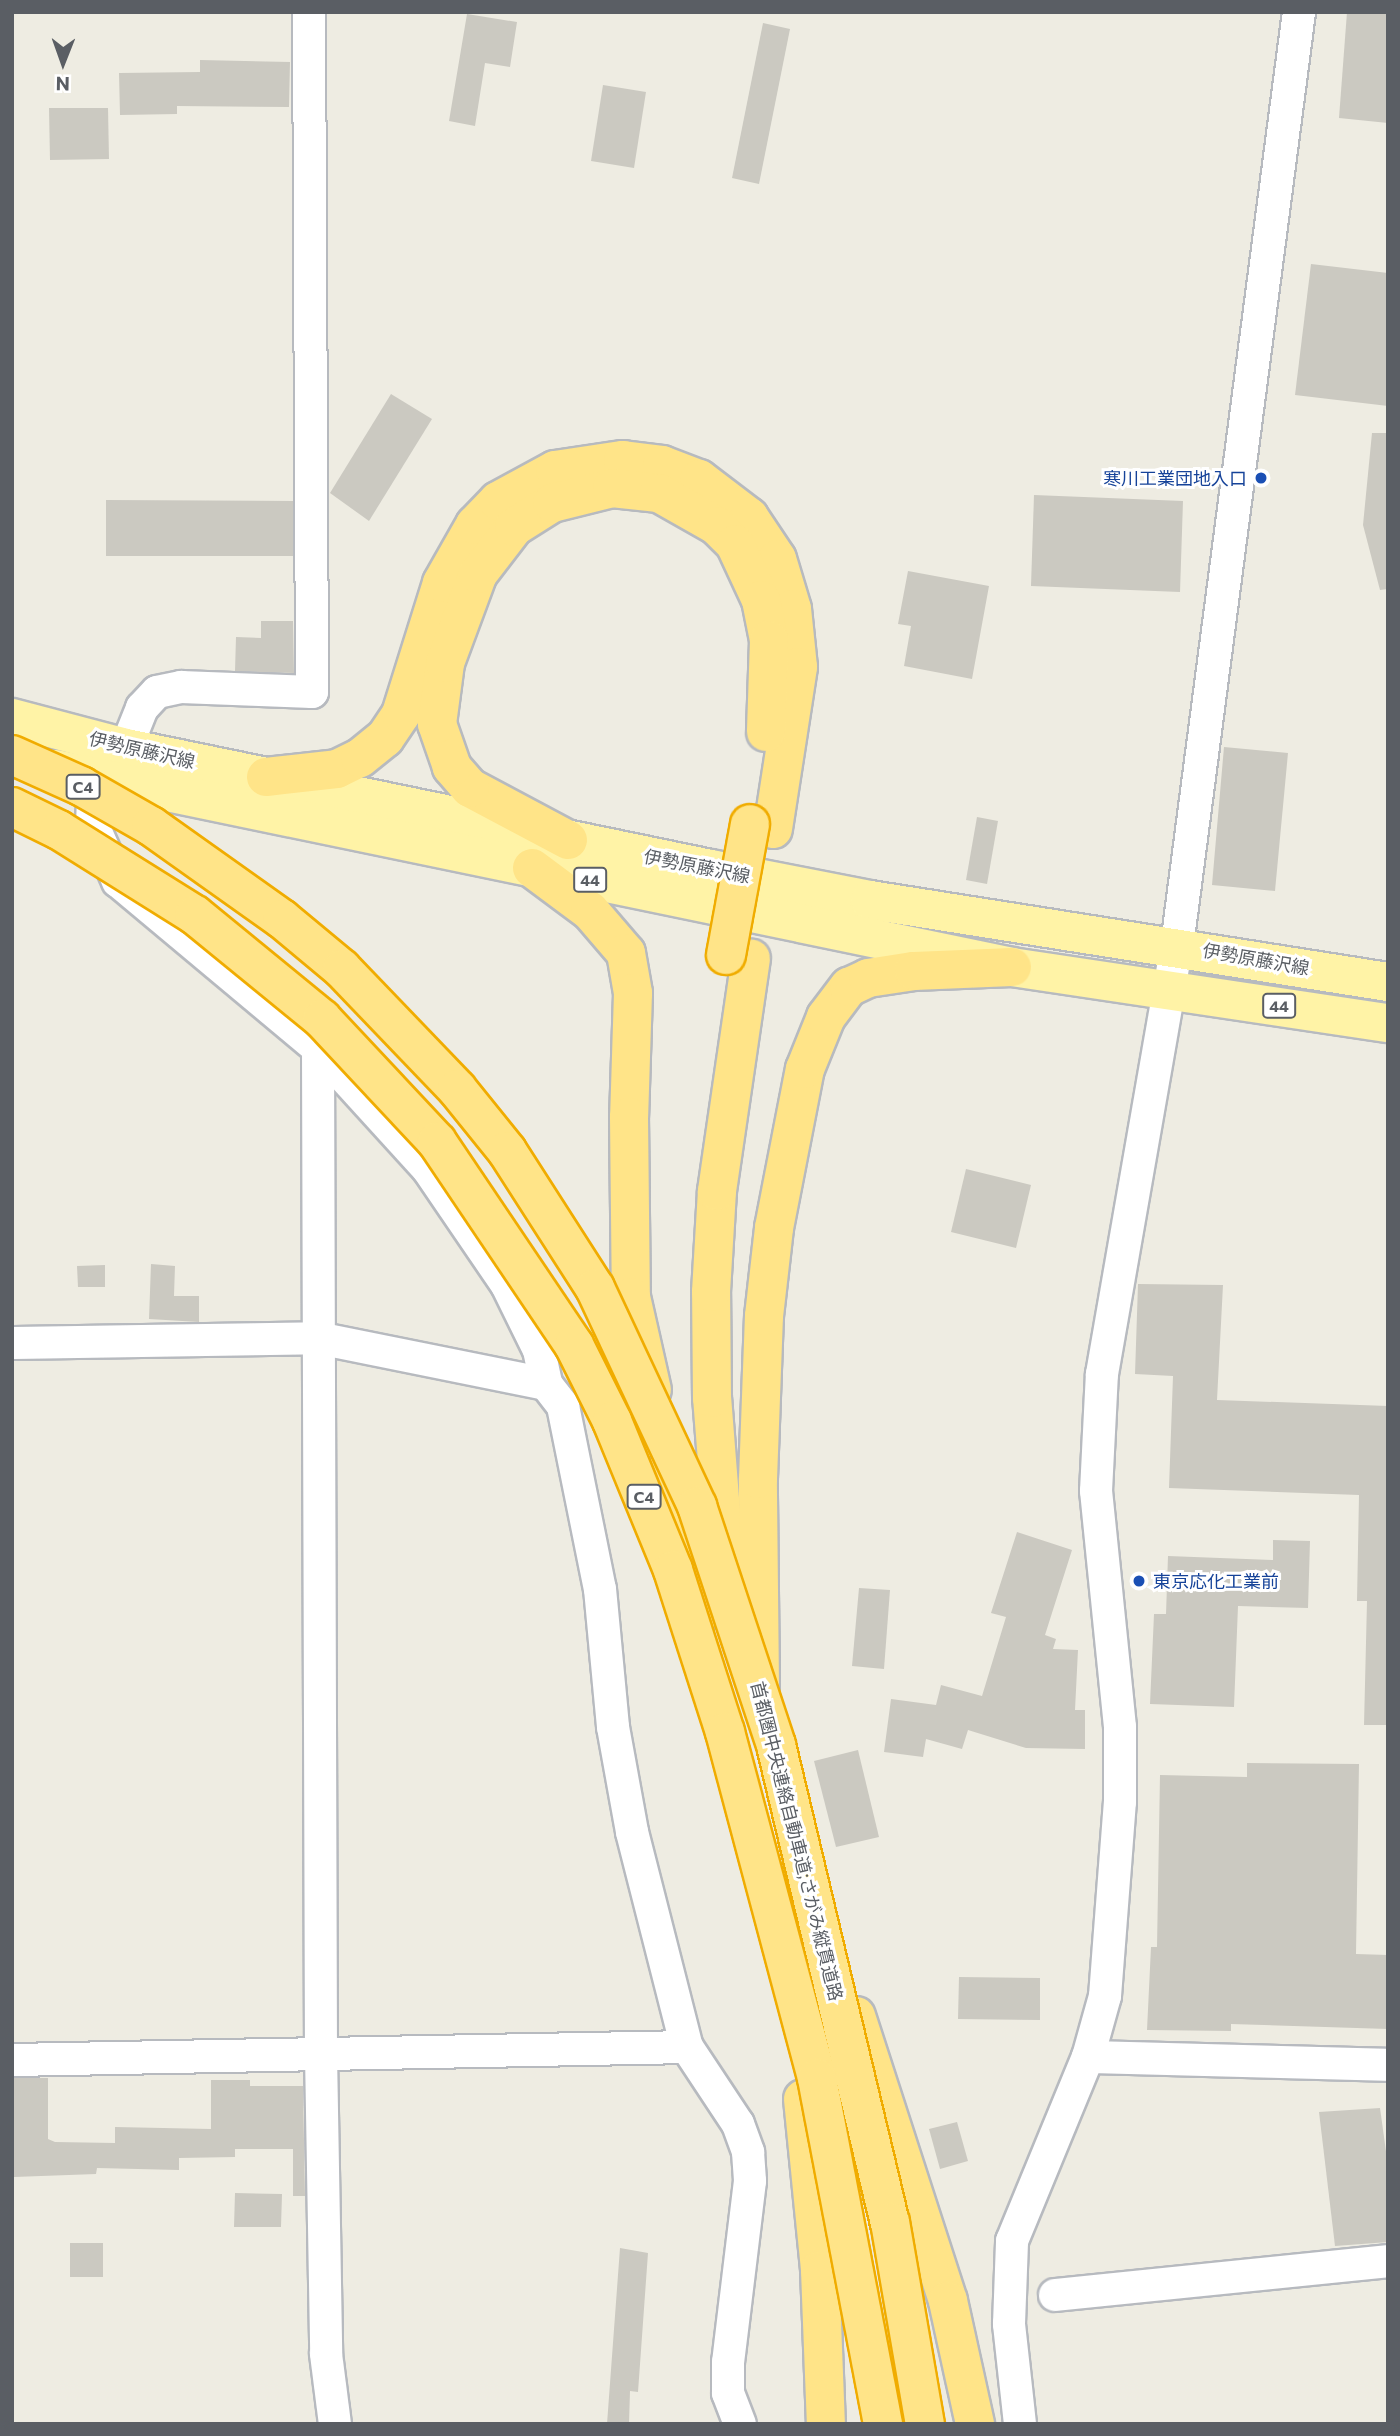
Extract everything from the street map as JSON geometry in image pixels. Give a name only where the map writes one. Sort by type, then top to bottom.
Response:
[{"type":"highway","points":[[266,777],[337,769],[360,758],[385,738],[405,705],[442,583],[475,525],[498,501],[555,470],[623,460],[662,465],[699,479],[749,517],[777,559],[792,609],[797,667],[761,826],[739,956],[690,1199],[687,1328],[694,1576]]},
{"type":"highway","points":[[568,840],[470,788],[452,767],[437,724],[438,703],[457,626],[478,574],[498,544],[552,503],[612,488],[660,493],[679,501],[717,526],[735,544],[749,570],[761,600],[770,659],[761,826]]},
{"type":"highway","name":"首都圏中央連絡自動車道;さがみ縦貫道路","points":[[12,757],[81,786],[151,826],[282,919],[342,970],[457,1089],[507,1151],[596,1288],[697,1506],[776,1745],[887,2210],[925,2424]]},
{"type":"highway","name":"C4","points":[[12,807],[59,830],[195,915],[323,1019],[437,1142],[574,1345],[612,1421],[668,1557],[725,1732],[817,2078],[883,2424]]},
{"type":"highway","points":[[532,868],[590,911],[626,953],[633,993],[629,1117],[631,1297],[694,1576],[766,1874],[811,2149],[826,2424]]},
{"type":"highway","points":[[739,956],[711,1292],[721,1536],[732,1608],[761,1694],[809,1872],[948,2301],[974,2420]]},
{"type":"highway","points":[[761,1694],[758,1479],[764,1316],[774,1228],[805,1069],[826,1017],[849,988],[868,978],[914,971],[1012,967]]},
{"type":"main road","name":"伊勢原藤沢線","points":[[12,719],[126,748],[870,900],[1177,945],[1388,982]]},
{"type":"main road","name":"伊勢原藤沢線","points":[[12,757],[1012,967],[1388,1023]]},
{"type":"street","points":[[126,748],[142,708],[157,692],[181,687],[312,692],[309,12]]},
{"type":"street","points":[[1020,2424],[1009,2324],[1012,2241],[1088,2057],[1105,1996],[1120,1802],[1120,1727],[1096,1491],[1102,1374],[1177,945],[1298,12]]},
{"type":"street","points":[[94,776],[92,823],[118,881],[318,1048],[428,1169],[507,1285],[539,1350],[546,1384],[563,1406],[600,1589],[612,1727],[632,1832],[687,2047],[738,2124],[748,2152],[750,2181],[727,2362],[728,2393],[740,2424]]},
{"type":"street","points":[[318,1048],[321,2054],[326,2354],[335,2424]]},
{"type":"street","points":[[12,1343],[318,1338],[546,1384]]},
{"type":"street","points":[[12,2060],[687,2047]]},
{"type":"street","points":[[1088,2057],[1388,2065]]},
{"type":"street","points":[[1055,2295],[1388,2261]]},
{"type":"building","points":[[1347,12],[1388,12],[1388,123],[1339,118]]},
{"type":"building","points":[[467,14],[517,22],[510,67],[485,63],[475,126],[449,121]]},
{"type":"building","points":[[763,23],[790,29],[759,184],[732,178]]},
{"type":"building","points":[[200,60],[290,62],[289,107],[177,106],[177,114],[120,115],[119,73],[200,72]]},
{"type":"building","points":[[603,85],[646,92],[634,168],[591,161]]},
{"type":"building","points":[[49,108],[108,108],[109,159],[50,160]]},
{"type":"building","points":[[1311,264],[1388,273],[1388,406],[1295,395]]},
{"type":"building","points":[[391,394],[432,419],[369,521],[330,493]]},
{"type":"building","points":[[1372,433],[1388,433],[1388,589],[1380,590],[1363,525]]},
{"type":"building","points":[[1034,495],[1183,501],[1180,592],[1031,586]]},
{"type":"building","points":[[106,500],[293,501],[293,556],[106,556]]},
{"type":"building","points":[[908,571],[989,586],[972,679],[904,666],[911,626],[898,624]]},
{"type":"building","points":[[261,621],[293,621],[294,673],[235,671],[236,637],[261,638]]},
{"type":"building","points":[[1224,747],[1288,753],[1275,891],[1212,885]]},
{"type":"building","points":[[977,817],[998,821],[987,884],[966,880]]},
{"type":"building","points":[[966,1169],[1031,1185],[1016,1248],[951,1232]]},
{"type":"building","points":[[151,1264],[175,1266],[174,1296],[199,1296],[199,1322],[149,1319]]},
{"type":"building","points":[[105,1265],[105,1287],[78,1287],[77,1266]]},
{"type":"building","points":[[1138,1284],[1223,1285],[1217,1400],[1388,1406],[1388,1725],[1364,1725],[1367,1601],[1357,1601],[1359,1495],[1169,1488],[1173,1376],[1135,1374]]},
{"type":"building","points":[[1017,1532],[1072,1550],[1045,1635],[1056,1639],[1053,1649],[1078,1650],[1075,1710],[1085,1710],[1085,1749],[1026,1748],[968,1730],[962,1749],[926,1739],[923,1757],[884,1752],[891,1699],[936,1705],[941,1685],[982,1696],[1006,1617],[991,1613]]},
{"type":"building","points":[[1273,1540],[1310,1541],[1308,1608],[1238,1606],[1234,1707],[1150,1704],[1154,1614],[1166,1614],[1168,1556],[1273,1560]]},
{"type":"building","points":[[859,1588],[890,1590],[884,1669],[852,1666]]},
{"type":"building","points":[[858,1750],[879,1837],[836,1847],[814,1761]]},
{"type":"building","points":[[1247,1763],[1359,1764],[1356,1954],[1388,1955],[1388,2029],[1231,2024],[1231,2031],[1147,2030],[1151,1947],[1157,1947],[1160,1775],[1247,1777]]},
{"type":"building","points":[[959,1977],[1040,1978],[1040,2020],[958,2019]]},
{"type":"building","points":[[12,2078],[48,2078],[48,2139],[55,2142],[115,2143],[115,2127],[211,2129],[211,2080],[250,2080],[250,2086],[303,2086],[305,2196],[293,2196],[293,2149],[235,2149],[235,2157],[179,2158],[179,2170],[97,2168],[96,2174],[14,2177]]},
{"type":"building","points":[[1380,2108],[1388,2166],[1388,2242],[1335,2246],[1319,2112]]},
{"type":"building","points":[[957,2122],[968,2161],[940,2169],[929,2129]]},
{"type":"building","points":[[235,2193],[282,2194],[281,2227],[234,2227]]},
{"type":"building","points":[[70,2243],[103,2243],[103,2277],[70,2277]]},
{"type":"building","points":[[620,2248],[648,2253],[638,2392],[630,2391],[629,2424],[607,2424]]},
{"type":"place","name":"寒川工業団地入口","points":[[1261,478]]},
{"type":"place","name":"東京応化工業前","points":[[1139,1581]]}]
